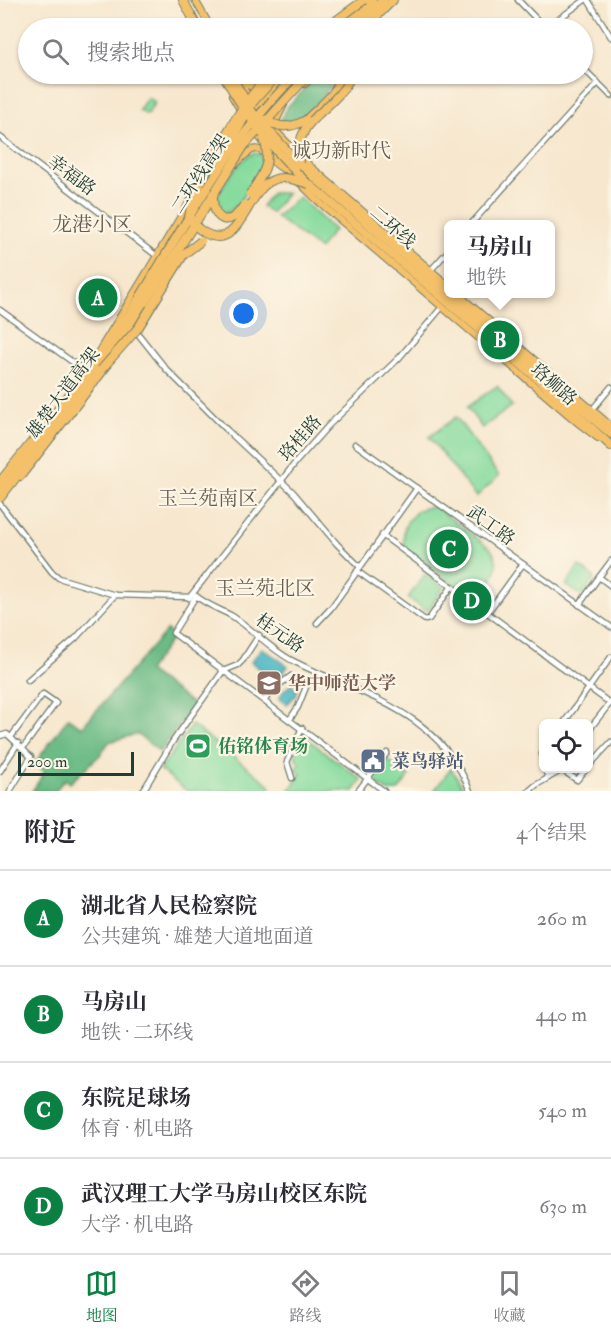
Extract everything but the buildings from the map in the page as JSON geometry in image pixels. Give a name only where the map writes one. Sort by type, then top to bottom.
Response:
[{"type":"highway","points":[[181,0],[191,18]]},
{"type":"highway","points":[[189,0],[199,18]]},
{"type":"highway","points":[[340,18],[364,0]]},
{"type":"highway","points":[[353,18],[372,0]]},
{"type":"highway","points":[[364,18],[383,0]]},
{"type":"highway","points":[[374,18],[391,0]]},
{"type":"highway","points":[[227,84],[240,106],[260,137],[268,154],[266,167],[237,216],[226,220],[216,215],[210,190],[240,124],[253,102],[272,84]]},
{"type":"highway","name":"二环线","points":[[237,84],[254,110],[299,164],[362,226],[444,297]]},
{"type":"highway","points":[[219,237],[207,234],[194,224],[190,217],[190,208],[195,194],[231,128],[246,103],[262,84]]},
{"type":"highway","name":"二环线高架","points":[[142,301],[255,120],[288,84]]},
{"type":"highway","points":[[210,190],[260,126],[300,84]]},
{"type":"highway","points":[[254,110],[270,123],[281,127],[298,124],[306,120],[339,84]]},
{"type":"highway","points":[[299,164],[298,150],[302,134],[346,84]]},
{"type":"highway","points":[[260,137],[309,184],[362,226]]},
{"type":"highway","points":[[100,370],[138,328],[184,254],[201,241],[232,231],[256,194],[266,184],[277,178],[283,178],[309,184]]},
{"type":"highway","name":"二环线","points":[[362,226],[444,294]]},
{"type":"highway","name":"二环线","points":[[445,298],[611,446]]},
{"type":"highway","name":"二环线","points":[[448,298],[611,434]]},
{"type":"highway","name":"雄楚大道高架","points":[[0,498],[100,370],[142,301]]},
{"type":"highway","name":"雄楚大道高架","points":[[0,488],[66,407],[142,301]]},
{"type":"main road","points":[[195,0],[205,18]]},
{"type":"main road","points":[[345,18],[364,0]]},
{"type":"main road","points":[[371,18],[391,0]]},
{"type":"main road","name":"珞狮路","points":[[226,84],[245,119],[289,172],[356,235],[577,423],[611,446]]},
{"type":"main road","points":[[240,84],[254,110],[310,166],[444,282]]},
{"type":"main road","points":[[245,84],[254,88],[263,88],[269,84]]},
{"type":"main road","points":[[0,480],[85,371],[229,139],[274,84]]},
{"type":"main road","points":[[0,504],[84,398],[133,328],[236,164],[260,137],[268,123],[305,84]]},
{"type":"main road","points":[[229,139],[234,118],[233,98]]},
{"type":"main road","points":[[278,135],[276,123],[284,105]]},
{"type":"main road","points":[[236,164],[255,148],[264,152],[278,166],[289,172]]},
{"type":"main road","name":"珞狮路","points":[[463,298],[611,426]]},
{"type":"street","points":[[518,0],[535,18]]},
{"type":"street","points":[[559,18],[585,0],[611,37]]},
{"type":"street","points":[[593,78],[611,96]]},
{"type":"street","points":[[475,220],[598,83]]},
{"type":"street","name":"幸福路","points":[[0,137],[157,256]]},
{"type":"street","points":[[430,270],[444,255]]},
{"type":"street","name":"珞桂路","points":[[189,598],[280,482],[329,425],[399,358],[442,307]]},
{"type":"street","points":[[0,310],[85,371]]},
{"type":"street","points":[[133,328],[166,369],[280,482],[293,492],[358,569],[425,620],[429,619],[452,586]]},
{"type":"street","points":[[592,410],[611,387]]},
{"type":"street","name":"武工路","points":[[355,444],[611,627]]},
{"type":"street","points":[[317,623],[331,608],[417,488]]},
{"type":"street","points":[[0,504],[38,555],[59,578],[115,596],[189,598],[196,596]]},
{"type":"street","points":[[382,535],[610,704],[593,725]]},
{"type":"street","points":[[579,605],[611,561]]},
{"type":"street","points":[[488,612],[523,564]]},
{"type":"street","points":[[599,577],[611,586]]},
{"type":"street","points":[[28,680],[76,638],[115,596]]},
{"type":"street","points":[[196,596],[173,633],[383,790]]},
{"type":"street","name":"桂元路","points":[[196,596],[206,604],[231,616],[292,661],[382,702],[419,722],[438,740],[459,768],[470,791]]},
{"type":"street","points":[[143,791],[173,741],[225,670],[238,665],[243,660],[259,635]]},
{"type":"street","points":[[566,719],[611,657]]},
{"type":"street","points":[[265,700],[272,690],[291,675]]},
{"type":"street","points":[[290,719],[306,687]]},
{"type":"street","points":[[11,737],[44,694],[56,703],[23,748]]},
{"type":"street","points":[[292,777],[287,762],[302,728]]},
{"type":"street","points":[[0,736],[7,734],[31,757],[10,791]]},
{"type":"street","points":[[593,763],[609,748],[611,742]]},
{"type":"street","points":[[0,771],[18,743]]},
{"type":"street","points":[[358,791],[387,753]]},
{"type":"street","points":[[546,773],[548,778]]},
{"type":"street","points":[[529,791],[556,773]]},
{"type":"street","points":[[567,773],[577,780],[583,773]]},
{"type":"green space","points":[[309,84],[332,84],[307,113],[291,122],[283,122],[281,118],[288,106]]},
{"type":"green space","points":[[147,98],[155,102],[147,115],[139,110]]},
{"type":"green space","points":[[254,153],[261,155],[263,159],[254,180],[232,209],[220,214],[217,205],[221,190],[243,161]]},
{"type":"green space","points":[[272,193],[287,193],[271,213],[262,206]]},
{"type":"green space","points":[[299,197],[334,230],[319,249],[276,217]]},
{"type":"green space","points":[[497,386],[512,406],[482,428],[467,407]]},
{"type":"green space","points":[[456,417],[499,476],[476,497],[429,437]]},
{"type":"green space","points":[[435,507],[490,548],[495,556],[496,572],[487,585],[472,591],[463,591],[407,551],[404,545],[404,530],[407,522],[417,511]]},
{"type":"green space","points":[[579,566],[595,578],[582,596],[566,585]]},
{"type":"green space","points":[[425,574],[444,587],[427,611],[408,598]]},
{"type":"green space","points":[[167,630],[174,636],[148,671],[194,705],[160,752],[137,734],[109,742],[100,755],[70,783],[65,779],[55,791],[32,791],[45,772],[35,763],[68,718],[82,727]]},
{"type":"green space","name":"佑铭体育场","points":[[192,725],[270,785],[271,791],[187,791],[160,770]]},
{"type":"green space","points":[[305,737],[362,780],[354,791],[289,791],[301,774],[295,769],[300,762],[296,759],[295,750]]},
{"type":"green space","points":[[385,758],[409,776],[398,791],[387,791],[370,778]]},
{"type":"green space","points":[[451,768],[465,791],[434,791]]},
{"type":"water","points":[[262,648],[288,666],[277,681],[251,662]]},
{"type":"water","points":[[292,684],[294,688],[298,688],[296,695],[287,704],[279,699],[284,690]]},
{"type":"place","name":"湖北省人民检察院","points":[[98,298]]},
{"type":"place","name":"马房山","points":[[500,340]]},
{"type":"place","name":"东院足球场","points":[[449,549]]},
{"type":"place","name":"武汉理工大学马房山校区东院","points":[[472,601]]},
{"type":"place","name":"华中师范大学","points":[[269,683]]},
{"type":"place","name":"佑铭体育场","points":[[198,746]]},
{"type":"place","name":"菜鸟驿站","points":[[373,761]]},
{"type":"district","name":"诚功新时代","points":[[341,150]]},
{"type":"district","name":"龙港小区","points":[[92,224]]},
{"type":"district","name":"玉兰苑南区","points":[[208,498]]},
{"type":"district","name":"玉兰苑北区","points":[[265,588]]}]
